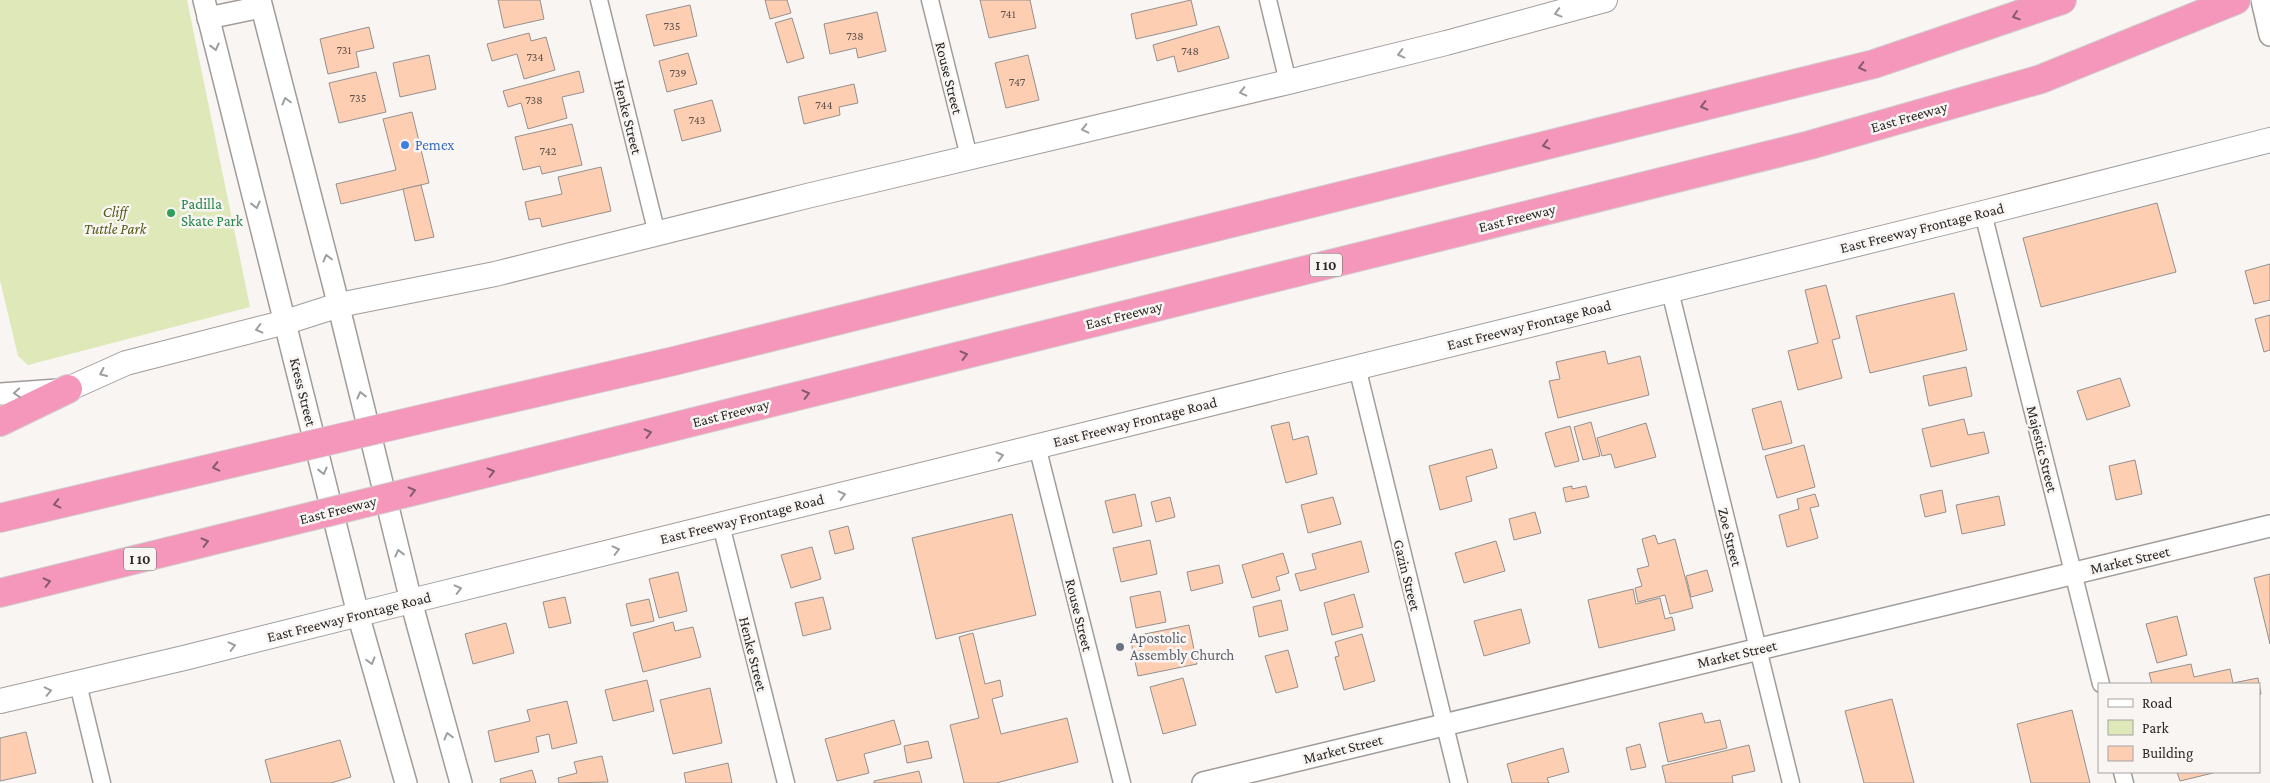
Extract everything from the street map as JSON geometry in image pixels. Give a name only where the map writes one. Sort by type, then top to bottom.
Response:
[{"type":"highway","points":[[0,518],[683,358],[1864,66],[2062,0]]},
{"type":"highway","name":"East Freeway","points":[[0,593],[1810,145],[2041,78],[2236,0]]},
{"type":"highway","points":[[0,422],[68,389]]},
{"type":"main road","points":[[68,389],[126,363],[286,322],[339,305],[495,274],[969,157],[1288,82],[1604,0]]},
{"type":"main road","name":"East Freeway Frontage Road","points":[[0,701],[78,684],[411,600],[1670,291],[2270,140]]},
{"type":"street","name":"Henke Street","points":[[599,0],[657,234]]},
{"type":"street","name":"Rouse Street","points":[[930,0],[969,157]]},
{"type":"street","points":[[1268,0],[1288,82]]},
{"type":"street","points":[[2262,0],[2270,35]]},
{"type":"street","points":[[206,9],[260,4],[339,305],[411,600],[461,783]]},
{"type":"street","name":"Kress Street","points":[[206,9],[358,614],[406,783]]},
{"type":"street","name":"Majestic Street","points":[[1983,213],[2101,683]]},
{"type":"street","name":"Zoe Street","points":[[1670,291],[1791,783]]},
{"type":"street","name":"Gazin Street","points":[[1357,367],[1459,783]]},
{"type":"street","points":[[0,394],[68,389]]},
{"type":"street","name":"Rouse Street","points":[[1037,446],[1122,783]]},
{"type":"street","name":"Henke Street","points":[[721,525],[786,783]]},
{"type":"street","name":"Market Street","points":[[1203,783],[2270,526]]},
{"type":"street","points":[[78,684],[102,783]]},
{"type":"green space","name":"Cliff Tuttle Park","points":[[0,0],[187,0],[250,307],[28,365],[18,356],[0,280]]},
{"type":"building","points":[[498,0],[540,0],[544,19],[504,28]]},
{"type":"building","points":[[765,0],[787,0],[791,13],[770,19]]},
{"type":"building","points":[[980,0],[1030,0],[1036,28],[989,38]]},
{"type":"building","points":[[1191,0],[1197,25],[1136,39],[1131,14]]},
{"type":"building","points":[[690,5],[697,36],[654,46],[646,15]]},
{"type":"building","points":[[877,12],[886,51],[858,58],[856,48],[830,54],[824,24]]},
{"type":"building","points":[[792,18],[804,58],[787,63],[775,23]]},
{"type":"building","points":[[1219,26],[1229,58],[1178,72],[1174,56],[1157,61],[1153,45]]},
{"type":"building","points":[[369,27],[374,48],[356,52],[359,67],[328,74],[320,39]]},
{"type":"building","points":[[529,33],[531,41],[546,37],[555,70],[524,79],[517,54],[492,61],[487,44]]},
{"type":"building","points":[[688,53],[697,84],[667,92],[659,61]]},
{"type":"building","points":[[429,55],[436,89],[400,97],[393,63]]},
{"type":"building","points":[[1028,55],[1039,100],[1006,108],[995,63]]},
{"type":"building","points":[[579,71],[584,92],[562,97],[567,118],[528,129],[521,103],[508,107],[503,91]]},
{"type":"building","points":[[376,72],[386,112],[339,123],[329,83]]},
{"type":"building","points":[[854,84],[858,103],[839,107],[840,115],[804,124],[798,97]]},
{"type":"building","points":[[712,100],[721,131],[682,141],[674,110]]},
{"type":"building","name":"Pemex","points":[[412,112],[429,183],[341,204],[336,184],[396,170],[383,119]]},
{"type":"building","points":[[572,124],[582,165],[542,174],[540,166],[523,170],[515,137]]},
{"type":"building","points":[[601,167],[611,211],[542,227],[540,218],[529,220],[525,202],[562,194],[558,177]]},
{"type":"building","name":"Pemex","points":[[421,185],[434,237],[415,241],[403,189]]},
{"type":"building","points":[[2157,203],[2176,272],[2041,307],[2023,238]]},
{"type":"building","points":[[2270,264],[2270,300],[2254,304],[2245,271]]},
{"type":"building","points":[[1826,285],[1840,338],[1832,340],[1842,378],[1798,390],[1788,351],[1818,343],[1805,290]]},
{"type":"building","points":[[1954,293],[1967,350],[1870,373],[1856,316]]},
{"type":"building","points":[[2270,315],[2270,350],[2264,352],[2255,319]]},
{"type":"building","points":[[1605,351],[1608,364],[1640,356],[1649,395],[1558,418],[1549,381],[1560,379],[1556,362]]},
{"type":"building","points":[[1966,367],[1972,396],[1929,406],[1923,376]]},
{"type":"building","points":[[2120,378],[2130,406],[2087,420],[2077,391]]},
{"type":"building","points":[[1781,401],[1792,443],[1763,450],[1752,409]]},
{"type":"building","points":[[1964,419],[1968,435],[1984,432],[1989,453],[1931,467],[1922,429]]},
{"type":"building","points":[[1289,422],[1293,440],[1308,436],[1317,474],[1286,483],[1271,426]]},
{"type":"building","points":[[1591,422],[1600,456],[1583,460],[1574,427]]},
{"type":"building","points":[[1646,423],[1656,457],[1615,468],[1611,454],[1602,456],[1597,438]]},
{"type":"building","points":[[1570,426],[1579,461],[1555,467],[1545,433]]},
{"type":"building","points":[[1804,445],[1815,487],[1777,498],[1765,456]]},
{"type":"building","points":[[1492,449],[1497,468],[1466,477],[1472,501],[1440,510],[1429,466]]},
{"type":"building","points":[[2135,460],[2142,494],[2116,500],[2109,466]]},
{"type":"building","points":[[1572,486],[1572,489],[1586,486],[1589,497],[1566,502],[1563,488]]},
{"type":"building","points":[[1942,490],[1946,512],[1925,517],[1920,495]]},
{"type":"building","points":[[1135,494],[1142,526],[1113,533],[1105,501]]},
{"type":"building","points":[[1815,494],[1819,506],[1810,508],[1818,538],[1787,547],[1779,515],[1799,509],[1797,499]]},
{"type":"building","points":[[1999,496],[2005,525],[1962,534],[1956,505]]},
{"type":"building","points":[[1170,497],[1175,517],[1156,522],[1151,502]]},
{"type":"building","points":[[1333,497],[1341,524],[1308,533],[1301,505]]},
{"type":"building","points":[[1535,512],[1541,533],[1514,540],[1509,519]]},
{"type":"building","points":[[1012,514],[1036,615],[936,639],[912,538]]},
{"type":"building","points":[[848,526],[854,549],[835,554],[829,531]]},
{"type":"building","points":[[1655,535],[1658,544],[1675,539],[1693,608],[1670,614],[1665,595],[1638,602],[1635,588],[1642,586],[1637,569],[1649,566],[1642,539]]},
{"type":"building","points":[[1150,540],[1157,574],[1121,582],[1113,548]]},
{"type":"building","points":[[1361,541],[1369,572],[1300,591],[1295,574],[1316,569],[1312,554]]},
{"type":"building","points":[[1496,541],[1505,571],[1464,583],[1455,553]]},
{"type":"building","points":[[812,547],[821,579],[791,588],[781,555]]},
{"type":"building","points":[[1283,553],[1289,573],[1276,577],[1280,590],[1252,598],[1242,565]]},
{"type":"building","points":[[1219,565],[1223,583],[1191,591],[1187,572]]},
{"type":"building","points":[[1707,570],[1713,591],[1691,597],[1686,576]]},
{"type":"building","points":[[678,572],[687,611],[659,618],[649,579]]},
{"type":"building","points":[[2270,574],[2270,644],[2254,578]]},
{"type":"building","points":[[1633,589],[1636,604],[1660,598],[1665,619],[1672,617],[1675,630],[1599,648],[1588,600]]},
{"type":"building","points":[[1160,591],[1166,622],[1136,628],[1130,597]]},
{"type":"building","points":[[1354,594],[1363,627],[1332,635],[1324,603]]},
{"type":"building","points":[[565,597],[571,623],[549,628],[543,602]]},
{"type":"building","points":[[823,597],[831,629],[803,636],[795,603]]},
{"type":"building","points":[[649,599],[654,621],[631,626],[626,604]]},
{"type":"building","points":[[1281,600],[1288,630],[1259,637],[1253,607]]},
{"type":"building","points":[[1521,609],[1530,643],[1484,656],[1474,621]]},
{"type":"building","points":[[2177,616],[2187,655],[2157,663],[2146,624]]},
{"type":"building","points":[[673,622],[675,631],[693,627],[701,657],[643,672],[633,633]]},
{"type":"building","points":[[506,623],[514,653],[473,664],[465,634]]},
{"type":"building","points":[[1189,625],[1197,664],[1138,676],[1130,637]]},
{"type":"building","points":[[973,633],[985,684],[1000,680],[1003,696],[992,699],[1001,734],[1067,718],[1078,762],[996,783],[964,783],[950,725],[979,718],[959,637]]},
{"type":"building","points":[[1362,634],[1375,681],[1344,690],[1335,657],[1339,656],[1335,642]]},
{"type":"building","points":[[1288,650],[1298,687],[1276,693],[1265,656]]},
{"type":"building","points":[[2191,664],[2194,677],[2230,669],[2233,683],[2152,683],[2149,673]]},
{"type":"building","points":[[1183,678],[1196,725],[1163,734],[1150,687]]},
{"type":"building","points":[[2258,678],[2259,683],[2233,683]]},
{"type":"building","points":[[647,680],[654,711],[613,721],[605,690]]},
{"type":"building","points":[[710,688],[722,743],[673,754],[660,700]]},
{"type":"building","points":[[1892,699],[1914,783],[1864,783],[1845,711]]},
{"type":"building","points":[[567,701],[577,743],[552,749],[549,734],[536,737],[539,752],[495,762],[488,731],[530,721],[527,710]]},
{"type":"building","points":[[2072,710],[2090,783],[2031,783],[2017,724]]},
{"type":"building","points":[[1702,713],[1705,723],[1720,720],[1727,748],[1668,762],[1659,723]]},
{"type":"building","points":[[894,720],[901,744],[864,754],[869,773],[837,781],[825,739]]},
{"type":"building","points":[[26,732],[36,773],[0,781],[0,738]]},
{"type":"building","points":[[340,740],[351,777],[331,783],[271,783],[265,760]]},
{"type":"building","points":[[928,741],[932,758],[907,763],[904,746]]},
{"type":"building","points":[[1640,744],[1646,767],[1631,770],[1626,748]]},
{"type":"building","points":[[1749,745],[1755,771],[1732,776],[1733,783],[1666,783],[1662,766]]},
{"type":"building","points":[[1563,748],[1569,772],[1547,778],[1549,783],[1512,783],[1507,764]]},
{"type":"building","points":[[602,756],[608,782],[559,783],[558,778],[577,773],[574,762]]},
{"type":"building","points":[[728,763],[732,783],[686,783],[684,773]]},
{"type":"building","points":[[532,770],[536,783],[501,783],[500,779]]},
{"type":"building","points":[[919,771],[922,783],[874,783],[874,781]]},
{"type":"building","points":[[2177,773],[2213,773],[2180,781]]},
{"type":"place","name":"Pemex","points":[[405,145]]},
{"type":"place","name":"Padilla Skate Park","points":[[171,213]]},
{"type":"place","name":"Apostolic Assembly Church","points":[[1120,647]]}]
